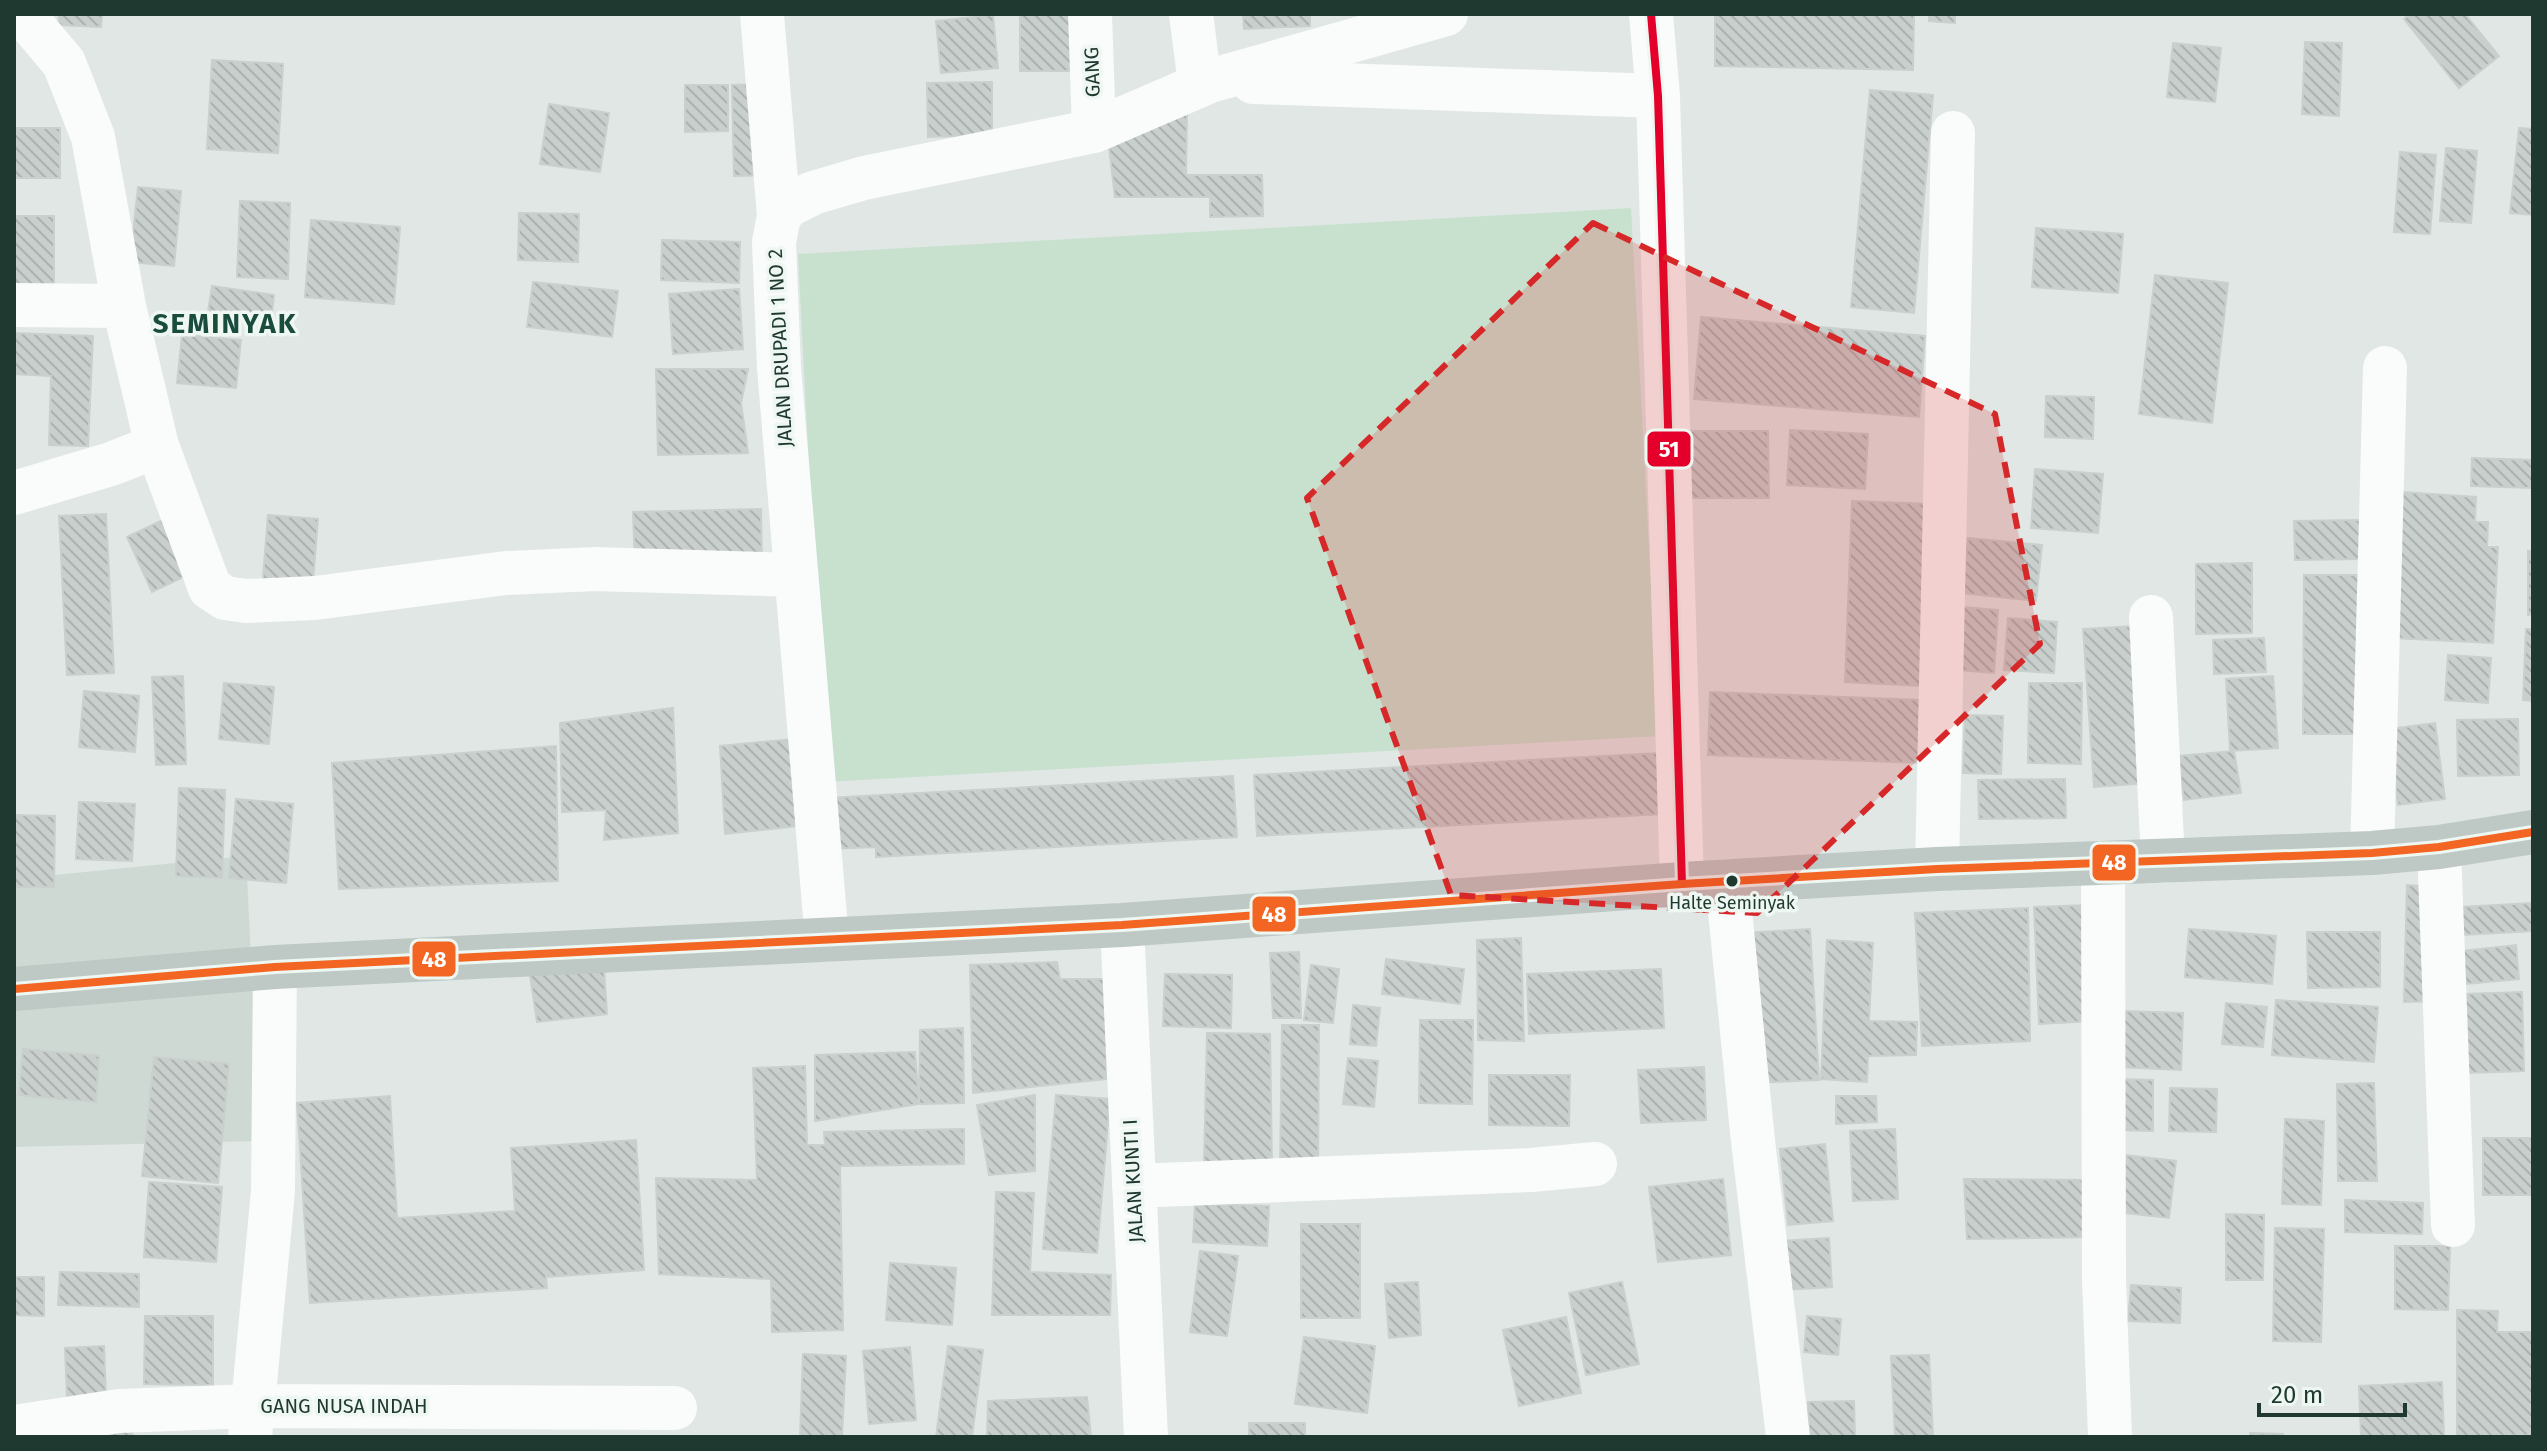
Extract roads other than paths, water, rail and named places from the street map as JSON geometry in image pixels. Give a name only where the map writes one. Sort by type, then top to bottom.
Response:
[{"type":"main road","points":[[14,989],[275,967],[1122,925],[1727,881],[1937,869],[2372,853],[2439,847],[2533,832]]},
{"type":"street","name":"JALAN DRUPADI 1 NO 2","points":[[762,14],[779,216],[774,242],[779,368],[827,940]]},
{"type":"street","name":"GANG","points":[[1090,14],[1094,131]]},
{"type":"street","points":[[1191,14],[1205,82]]},
{"type":"street","points":[[779,216],[802,198],[864,178],[1094,131],[1205,82],[1446,14]]},
{"type":"street","points":[[1651,14],[1658,96],[1682,884]]},
{"type":"street","points":[[26,18],[64,63],[93,137],[124,306],[157,446],[210,588],[225,598],[315,598],[506,573],[595,569],[795,575]]},
{"type":"street","points":[[1205,82],[1658,96]]},
{"type":"street","points":[[1937,869],[1953,133]]},
{"type":"street","points":[[14,305],[124,306]]},
{"type":"street","points":[[2372,853],[2385,368]]},
{"type":"street","points":[[14,493],[86,472],[157,446]]},
{"type":"street","points":[[2151,617],[2163,861]]},
{"type":"street","points":[[2439,847],[2453,1225]]},
{"type":"street","points":[[2103,863],[2104,1280],[2110,1437]]},
{"type":"street","points":[[1727,881],[1753,1141],[1788,1437]]},
{"type":"street","name":"JALAN KUNTI I","points":[[1122,925],[1146,1437]]},
{"type":"street","points":[[252,1421],[273,1191],[275,967]]},
{"type":"street","points":[[1134,1186],[1531,1170],[1595,1164]]},
{"type":"street","name":"GANG NUSA INDAH","points":[[14,1427],[119,1411],[252,1421],[675,1408]]},
{"type":"place","name":"Halte Seminyak","points":[[1732,881]]},
{"type":"district","name":"SEMINYAK","points":[[225,323]]}]
